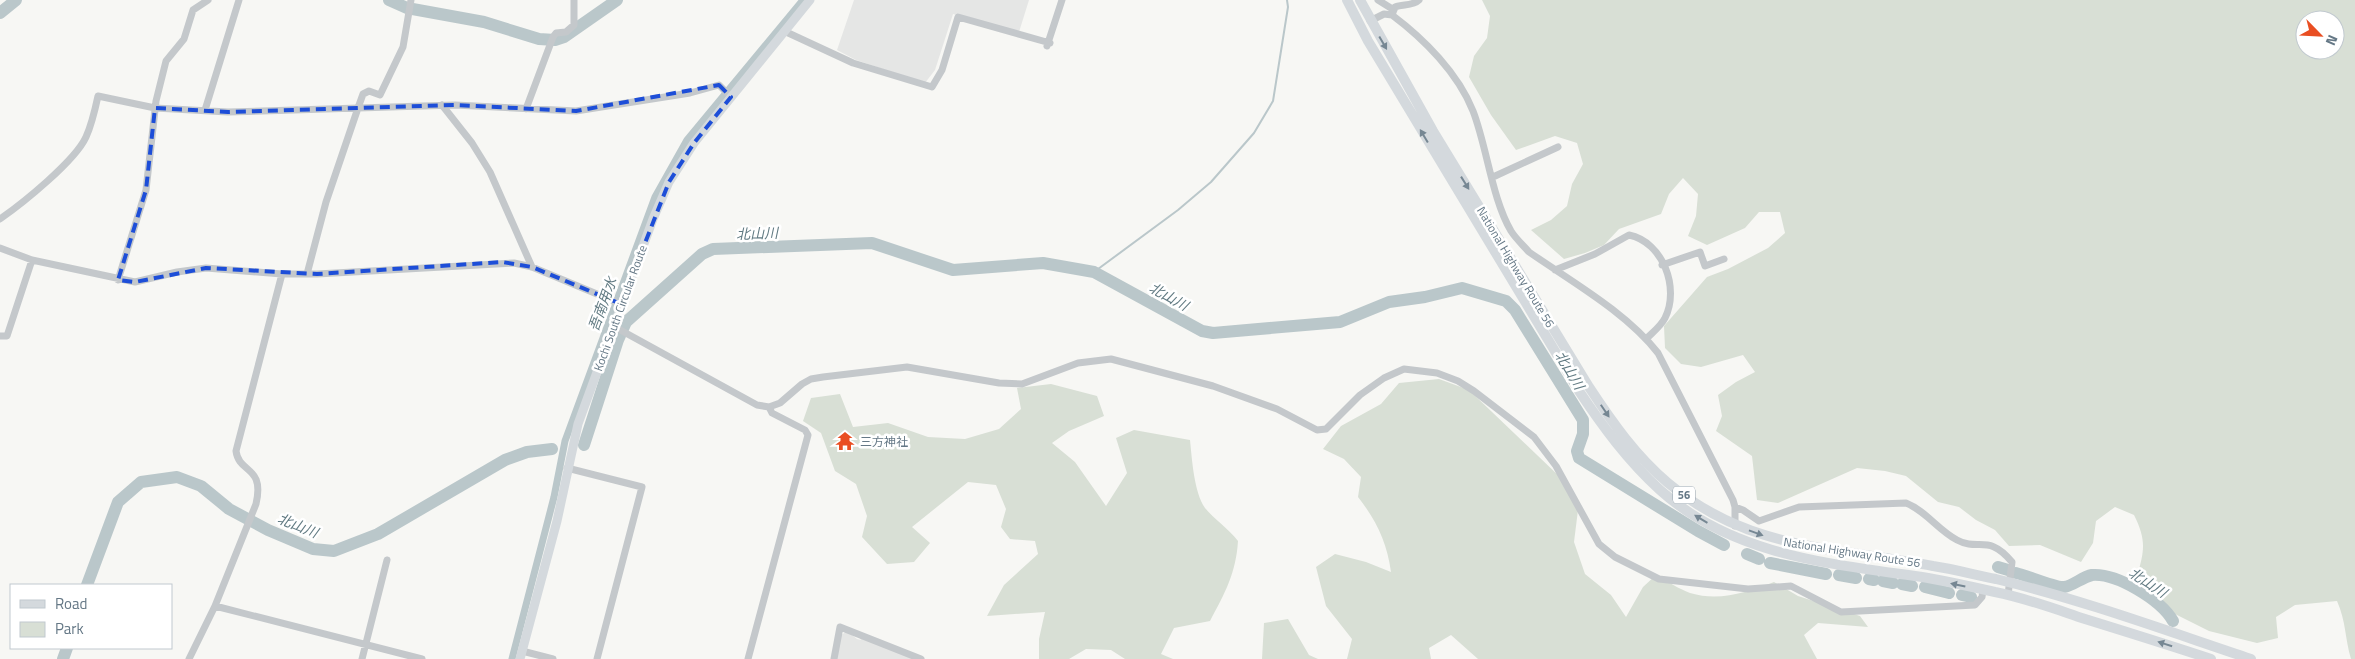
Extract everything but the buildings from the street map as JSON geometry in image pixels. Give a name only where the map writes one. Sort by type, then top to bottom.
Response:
[{"type":"highway","name":"National Highway Route 56","points":[[1347,0],[1368,41],[1579,391],[1609,435],[1635,466],[1661,491],[1702,520],[1733,536],[1803,558],[1931,579],[2008,595],[2211,659]]},
{"type":"highway","name":"National Highway Route 56","points":[[1360,0],[1433,131],[1589,387],[1616,428],[1640,456],[1667,482],[1708,511],[1735,525],[1774,540],[1807,547],[1933,566],[2011,583],[2073,600],[2251,659]]},
{"type":"main road","name":"Kochi South Circular Route","points":[[521,655],[557,521],[578,424],[616,327],[618,302],[669,182],[728,94],[810,0]]},
{"type":"street","points":[[118,280],[146,190],[155,108],[166,61],[184,38],[193,10],[208,0]]},
{"type":"street","points":[[205,110],[239,0]]},
{"type":"street","points":[[526,108],[556,33],[566,32],[574,25],[574,0]]},
{"type":"street","points":[[784,31],[854,63],[932,87],[942,70],[958,17],[1048,45],[1062,0]]},
{"type":"street","points":[[1378,0],[1427,47],[1459,83],[1473,111],[1504,215],[1511,231],[1529,252],[1625,319],[1647,338],[1668,369],[1735,507],[1733,536]]},
{"type":"street","points":[[1393,13],[1395,7],[1411,4],[1419,0]]},
{"type":"street","points":[[307,274],[326,202],[363,94],[370,91],[380,95],[399,57],[411,2]]},
{"type":"street","points":[[1370,21],[1384,14],[1393,13]]},
{"type":"street","points":[[0,218],[17,207],[78,149],[86,137],[98,96],[155,108],[205,110],[442,106],[576,110],[690,93],[719,85],[728,94]]},
{"type":"street","points":[[442,106],[472,143],[490,172],[532,267]]},
{"type":"street","points":[[1493,177],[1558,147]]},
{"type":"street","points":[[1489,244],[1511,231]]},
{"type":"street","points":[[1555,270],[1595,254],[1629,234],[1640,237],[1650,245],[1672,286],[1672,298],[1664,321],[1647,338]]},
{"type":"street","points":[[0,248],[32,260],[118,280],[135,282],[177,272],[217,268],[282,274],[307,274],[502,262],[532,267],[618,302]]},
{"type":"street","points":[[1662,265],[1700,252],[1705,266],[1724,259]]},
{"type":"street","points":[[0,336],[6,336],[32,260]]},
{"type":"street","points":[[190,659],[215,606],[256,504],[259,490],[258,481],[237,458],[236,452],[282,274]]},
{"type":"street","points":[[616,327],[757,405],[769,407],[780,403],[811,379],[823,377],[907,367],[999,383],[1022,384],[1078,363],[1111,359],[1213,386],[1277,409],[1317,430],[1326,429],[1360,395],[1384,378],[1404,369],[1437,373],[1458,381],[1528,431],[1556,466],[1599,544],[1614,557],[1659,579],[1748,589],[1791,586],[1841,612],[1976,605],[1982,597],[1983,590]]},
{"type":"street","points":[[748,659],[808,435],[805,430],[772,413],[769,407]]},
{"type":"street","points":[[568,468],[642,487],[597,659]]},
{"type":"street","points":[[1735,507],[1743,510],[1754,520],[1759,521],[1799,507],[1906,503],[1915,507],[1957,540],[1990,544],[2003,551],[2012,562],[2011,583],[2008,595]]},
{"type":"street","points":[[362,659],[387,560]]},
{"type":"street","points":[[215,606],[422,659]]},
{"type":"street","points":[[834,659],[840,627],[921,659]]},
{"type":"street","points":[[521,655],[553,659]]},
{"type":"highlighted area","points":[[719,85],[731,97],[694,143],[669,182],[621,304],[532,267],[502,262],[317,274],[206,268],[135,282],[118,280],[146,190],[155,108],[228,112],[455,105],[576,111]]},
{"type":"shaded area","points":[[854,0],[1029,0],[1019,32],[953,14],[935,70],[925,83],[856,60],[837,50]]},
{"type":"shaded area","points":[[847,631],[857,639],[861,640],[859,637],[915,659],[835,659],[840,636]]},
{"type":"green space","points":[[1482,0],[2355,0],[2355,659],[2351,659],[2337,601],[2295,605],[2276,617],[2278,638],[2257,643],[2209,631],[2165,609],[2149,595],[2137,576],[2142,559],[2143,545],[2141,531],[2134,515],[2115,507],[2096,521],[2093,543],[2081,562],[2040,545],[2009,546],[1995,530],[1976,520],[1959,507],[1938,502],[1906,476],[1885,471],[1857,468],[1778,503],[1757,500],[1752,456],[1716,431],[1722,416],[1718,395],[1736,382],[1755,372],[1743,355],[1701,367],[1681,364],[1665,348],[1664,326],[1707,277],[1728,269],[1768,248],[1785,233],[1780,212],[1759,212],[1745,228],[1707,245],[1688,236],[1696,216],[1698,194],[1683,178],[1669,194],[1661,214],[1619,229],[1604,245],[1564,259],[1531,230],[1551,220],[1567,206],[1572,184],[1583,164],[1577,143],[1555,136],[1516,150],[1491,115],[1469,77],[1474,56],[1487,38],[1490,16]]},
{"type":"green space","points":[[1439,379],[1469,390],[1561,478],[1578,510],[1574,542],[1585,574],[1611,595],[1626,617],[1643,587],[1656,575],[1677,587],[1701,596],[1733,595],[1774,582],[1798,596],[1860,616],[1868,627],[1818,623],[1804,635],[1817,659],[1478,659],[1451,635],[1429,648],[1431,659],[1347,659],[1352,639],[1326,606],[1316,567],[1335,554],[1366,562],[1391,572],[1384,541],[1370,514],[1358,497],[1361,477],[1344,459],[1323,449],[1341,426],[1381,404],[1399,383]]},
{"type":"green space","points":[[1051,384],[1097,396],[1104,416],[1069,431],[1052,443],[1075,462],[1106,506],[1127,473],[1116,438],[1134,430],[1190,440],[1194,475],[1201,501],[1208,512],[1238,541],[1232,573],[1225,592],[1210,621],[1174,628],[1161,654],[1173,659],[1125,659],[1111,650],[1086,649],[1069,659],[1039,659],[1039,639],[1045,612],[987,616],[1004,585],[1038,554],[1035,541],[1010,539],[1001,527],[1006,509],[996,485],[968,482],[912,527],[930,543],[914,562],[887,564],[862,537],[867,516],[856,484],[835,471],[821,433],[803,421],[811,398],[840,394],[853,427],[888,423],[928,437],[965,439],[999,429],[1021,409],[1017,388]]},
{"type":"green space","points":[[1288,619],[1309,655],[1318,659],[1262,659],[1264,623]]},
{"type":"waterway","points":[[0,13],[16,0]]},
{"type":"waterway","points":[[389,0],[407,8],[484,22],[539,39],[555,40],[564,37],[617,0]]},
{"type":"waterway","name":"吾南用水","points":[[512,659],[554,497],[565,441],[655,197],[687,140],[803,0]]},
{"type":"waterway","points":[[1094,272],[1178,210],[1211,182],[1254,133],[1273,101],[1288,7],[1287,0]]},
{"type":"waterway","name":"北山川","points":[[584,445],[618,340],[626,322],[702,254],[713,249],[872,243],[953,270],[1043,263],[1094,272],[1202,331],[1213,333],[1340,322],[1389,302],[1425,297],[1462,288],[1506,301],[1515,310],[1583,420],[1583,434],[1577,451],[1579,458],[1724,545]]},
{"type":"waterway","name":"北山川","points":[[87,584],[118,502],[141,482],[177,477],[201,486],[229,509],[268,530],[313,549],[334,551],[378,534],[505,460],[527,452],[552,449]]},
{"type":"waterway","name":"北山川","points":[[1747,554],[1759,559]]},
{"type":"waterway","name":"北山川","points":[[1770,563],[1826,574]]},
{"type":"waterway","name":"北山川","points":[[1998,567],[2008,570]]},
{"type":"waterway","name":"北山川","points":[[2016,573],[2055,586],[2064,587],[2092,575],[2114,578],[2149,597],[2173,621]]},
{"type":"waterway","name":"北山川","points":[[1839,575],[1856,578]]},
{"type":"waterway","name":"北山川","points":[[1869,579],[1874,580]]},
{"type":"waterway","name":"北山川","points":[[1883,581],[1893,583]]},
{"type":"waterway","name":"北山川","points":[[1902,584],[1912,586]]},
{"type":"waterway","name":"北山川","points":[[1925,587],[1949,593]]},
{"type":"waterway","name":"北山川","points":[[1962,595],[1971,597]]},
{"type":"waterway","name":"北山川","points":[[63,659],[67,649]]},
{"type":"place","name":"三方神社","points":[[845,441]]}]
